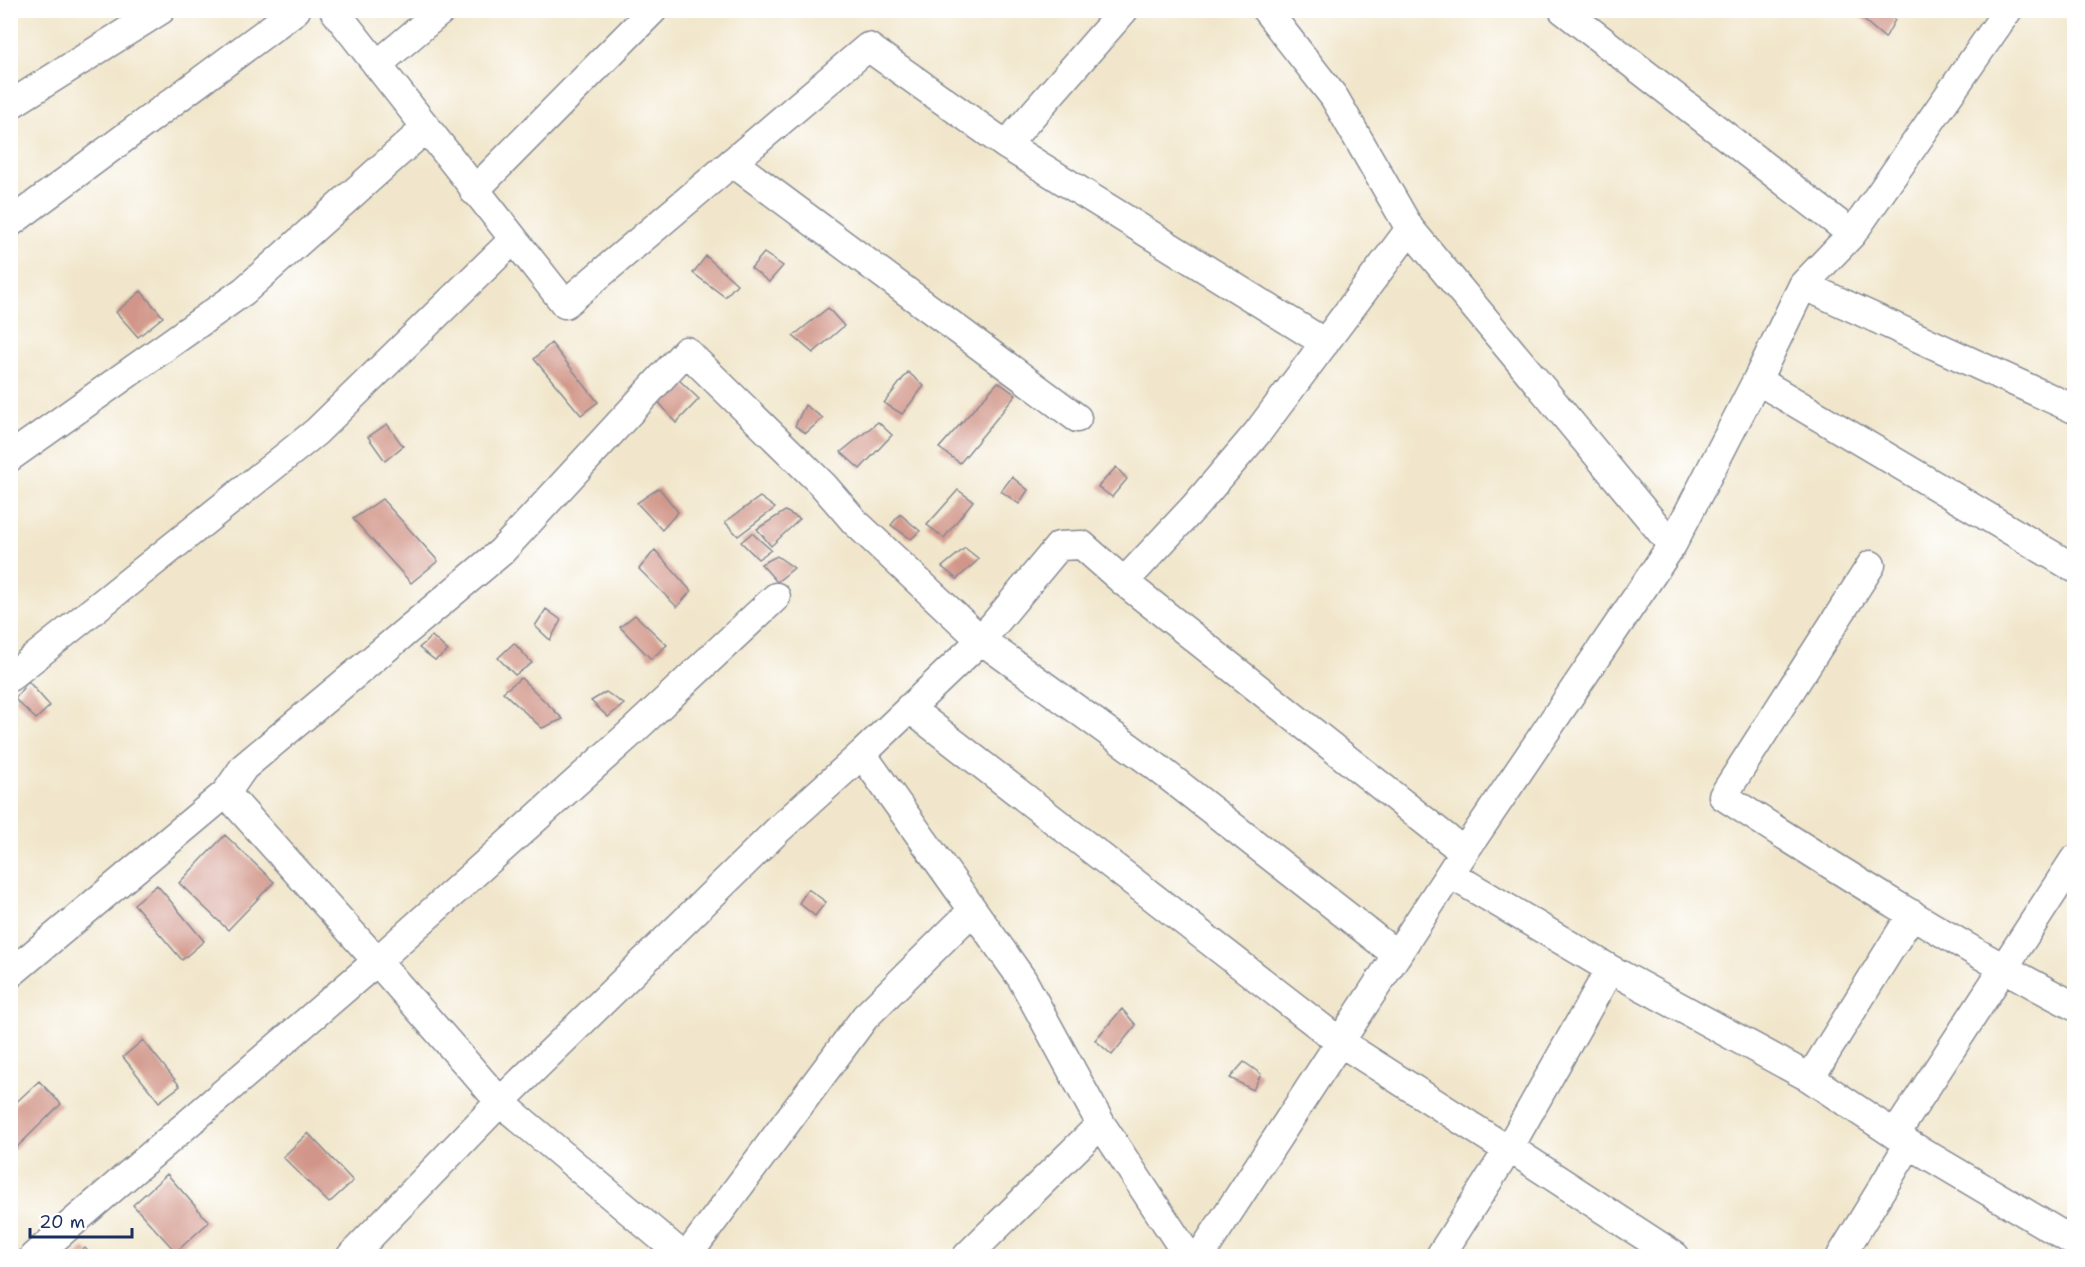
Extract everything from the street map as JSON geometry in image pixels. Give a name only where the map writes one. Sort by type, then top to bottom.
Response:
[{"type":"street","points":[[10,105],[161,10]]},
{"type":"street","points":[[10,223],[296,10]]},
{"type":"street","points":[[334,10],[565,304],[868,47],[1006,145],[1325,343]]},
{"type":"street","points":[[377,65],[442,10]]},
{"type":"street","points":[[474,191],[653,10]]},
{"type":"street","points":[[1006,145],[1124,10]]},
{"type":"street","points":[[1266,10],[1334,98],[1410,229],[1672,545]]},
{"type":"street","points":[[1563,10],[1852,234]]},
{"type":"street","points":[[1200,1257],[1457,863],[1672,545],[1803,285],[1852,234],[2008,10]]},
{"type":"street","points":[[10,457],[244,291],[426,128]]},
{"type":"street","points":[[732,162],[1077,418]]},
{"type":"street","points":[[1124,582],[1195,506],[1244,448],[1410,229]]},
{"type":"street","points":[[10,676],[316,432],[513,240]]},
{"type":"street","points":[[1803,285],[2074,409]]},
{"type":"street","points":[[10,974],[226,793],[244,767],[501,552],[686,351],[823,485],[855,522],[981,640],[1154,765],[1397,955]]},
{"type":"street","points":[[1757,380],[2074,568]]},
{"type":"street","points":[[351,1257],[500,1102],[780,828],[862,754],[981,640],[1059,546],[1082,545],[1457,863],[1610,969],[1810,1078],[1902,1139],[2074,1242]]},
{"type":"street","points":[[1871,565],[1723,796],[1827,863],[2003,969],[2074,1006]]},
{"type":"street","points":[[34,1257],[377,961],[633,731],[776,597]]},
{"type":"street","points":[[909,708],[1340,1042],[1508,1150],[1511,1149],[1676,1257]]},
{"type":"street","points":[[862,754],[1022,979],[1101,1125],[1188,1257]]},
{"type":"street","points":[[226,793],[500,1102],[685,1257],[865,1017],[973,910]]},
{"type":"street","points":[[1841,1257],[1902,1139],[2003,969],[2074,860]]},
{"type":"street","points":[[1810,1078],[1912,914]]},
{"type":"street","points":[[1440,1257],[1508,1150],[1610,969]]},
{"type":"street","points":[[968,1257],[1101,1125]]},
{"type":"building","points":[[1852,10],[1883,10],[1895,20],[1885,38]]},
{"type":"building","points":[[764,253],[783,266],[769,282],[751,268]]},
{"type":"building","points":[[706,256],[737,284],[725,297],[693,273]]},
{"type":"building","points":[[141,291],[163,317],[138,337],[116,312]]},
{"type":"building","points":[[828,308],[844,326],[813,353],[793,336]]},
{"type":"building","points":[[551,343],[598,402],[581,415],[534,359]]},
{"type":"building","points":[[908,372],[924,386],[902,414],[884,403]]},
{"type":"building","points":[[678,379],[699,399],[676,423],[657,400]]},
{"type":"building","points":[[998,382],[1016,395],[960,463],[939,448]]},
{"type":"building","points":[[805,405],[823,418],[806,433],[795,426]]},
{"type":"building","points":[[878,422],[892,435],[860,469],[841,452]]},
{"type":"building","points":[[387,424],[403,446],[385,461],[368,437]]},
{"type":"building","points":[[1116,467],[1127,479],[1112,497],[1098,487]]},
{"type":"building","points":[[1012,477],[1028,490],[1019,504],[1001,491]]},
{"type":"building","points":[[659,488],[678,512],[662,530],[637,503]]},
{"type":"building","points":[[958,490],[973,501],[944,538],[927,525]]},
{"type":"building","points":[[760,497],[775,508],[738,536],[725,522]]},
{"type":"building","points":[[382,499],[438,561],[411,583],[353,519]]},
{"type":"building","points":[[785,511],[800,519],[771,546],[757,529]]},
{"type":"building","points":[[900,514],[920,531],[911,539],[891,525]]},
{"type":"building","points":[[752,533],[771,550],[758,559],[741,542]]},
{"type":"building","points":[[965,548],[979,559],[957,579],[942,567]]},
{"type":"building","points":[[655,550],[691,591],[677,607],[639,569]]},
{"type":"building","points":[[777,556],[794,568],[777,582],[761,564]]},
{"type":"building","points":[[546,609],[561,620],[550,640],[535,626]]},
{"type":"building","points":[[635,615],[667,645],[651,659],[620,627]]},
{"type":"building","points":[[432,636],[448,651],[435,660],[419,648]]},
{"type":"building","points":[[514,643],[532,663],[515,675],[498,658]]},
{"type":"building","points":[[521,678],[563,719],[542,728],[503,692]]},
{"type":"building","points":[[28,681],[50,706],[36,719],[15,699]]},
{"type":"building","points":[[606,692],[624,704],[608,717],[591,701]]},
{"type":"building","points":[[225,835],[274,882],[228,930],[179,883]]},
{"type":"building","points":[[157,885],[204,941],[182,960],[134,904]]},
{"type":"building","points":[[808,889],[826,902],[815,916],[799,903]]},
{"type":"building","points":[[1122,1009],[1136,1025],[1112,1055],[1095,1040]]},
{"type":"building","points":[[143,1040],[180,1086],[159,1102],[123,1057]]},
{"type":"building","points":[[1244,1062],[1261,1074],[1253,1090],[1230,1078]]},
{"type":"building","points":[[39,1081],[61,1104],[13,1151],[10,1148],[10,1108]]},
{"type":"building","points":[[308,1133],[353,1181],[329,1203],[283,1157]]},
{"type":"building","points":[[167,1174],[209,1222],[176,1252],[133,1205]]},
{"type":"building","points":[[85,1248],[92,1256],[75,1256]]}]
